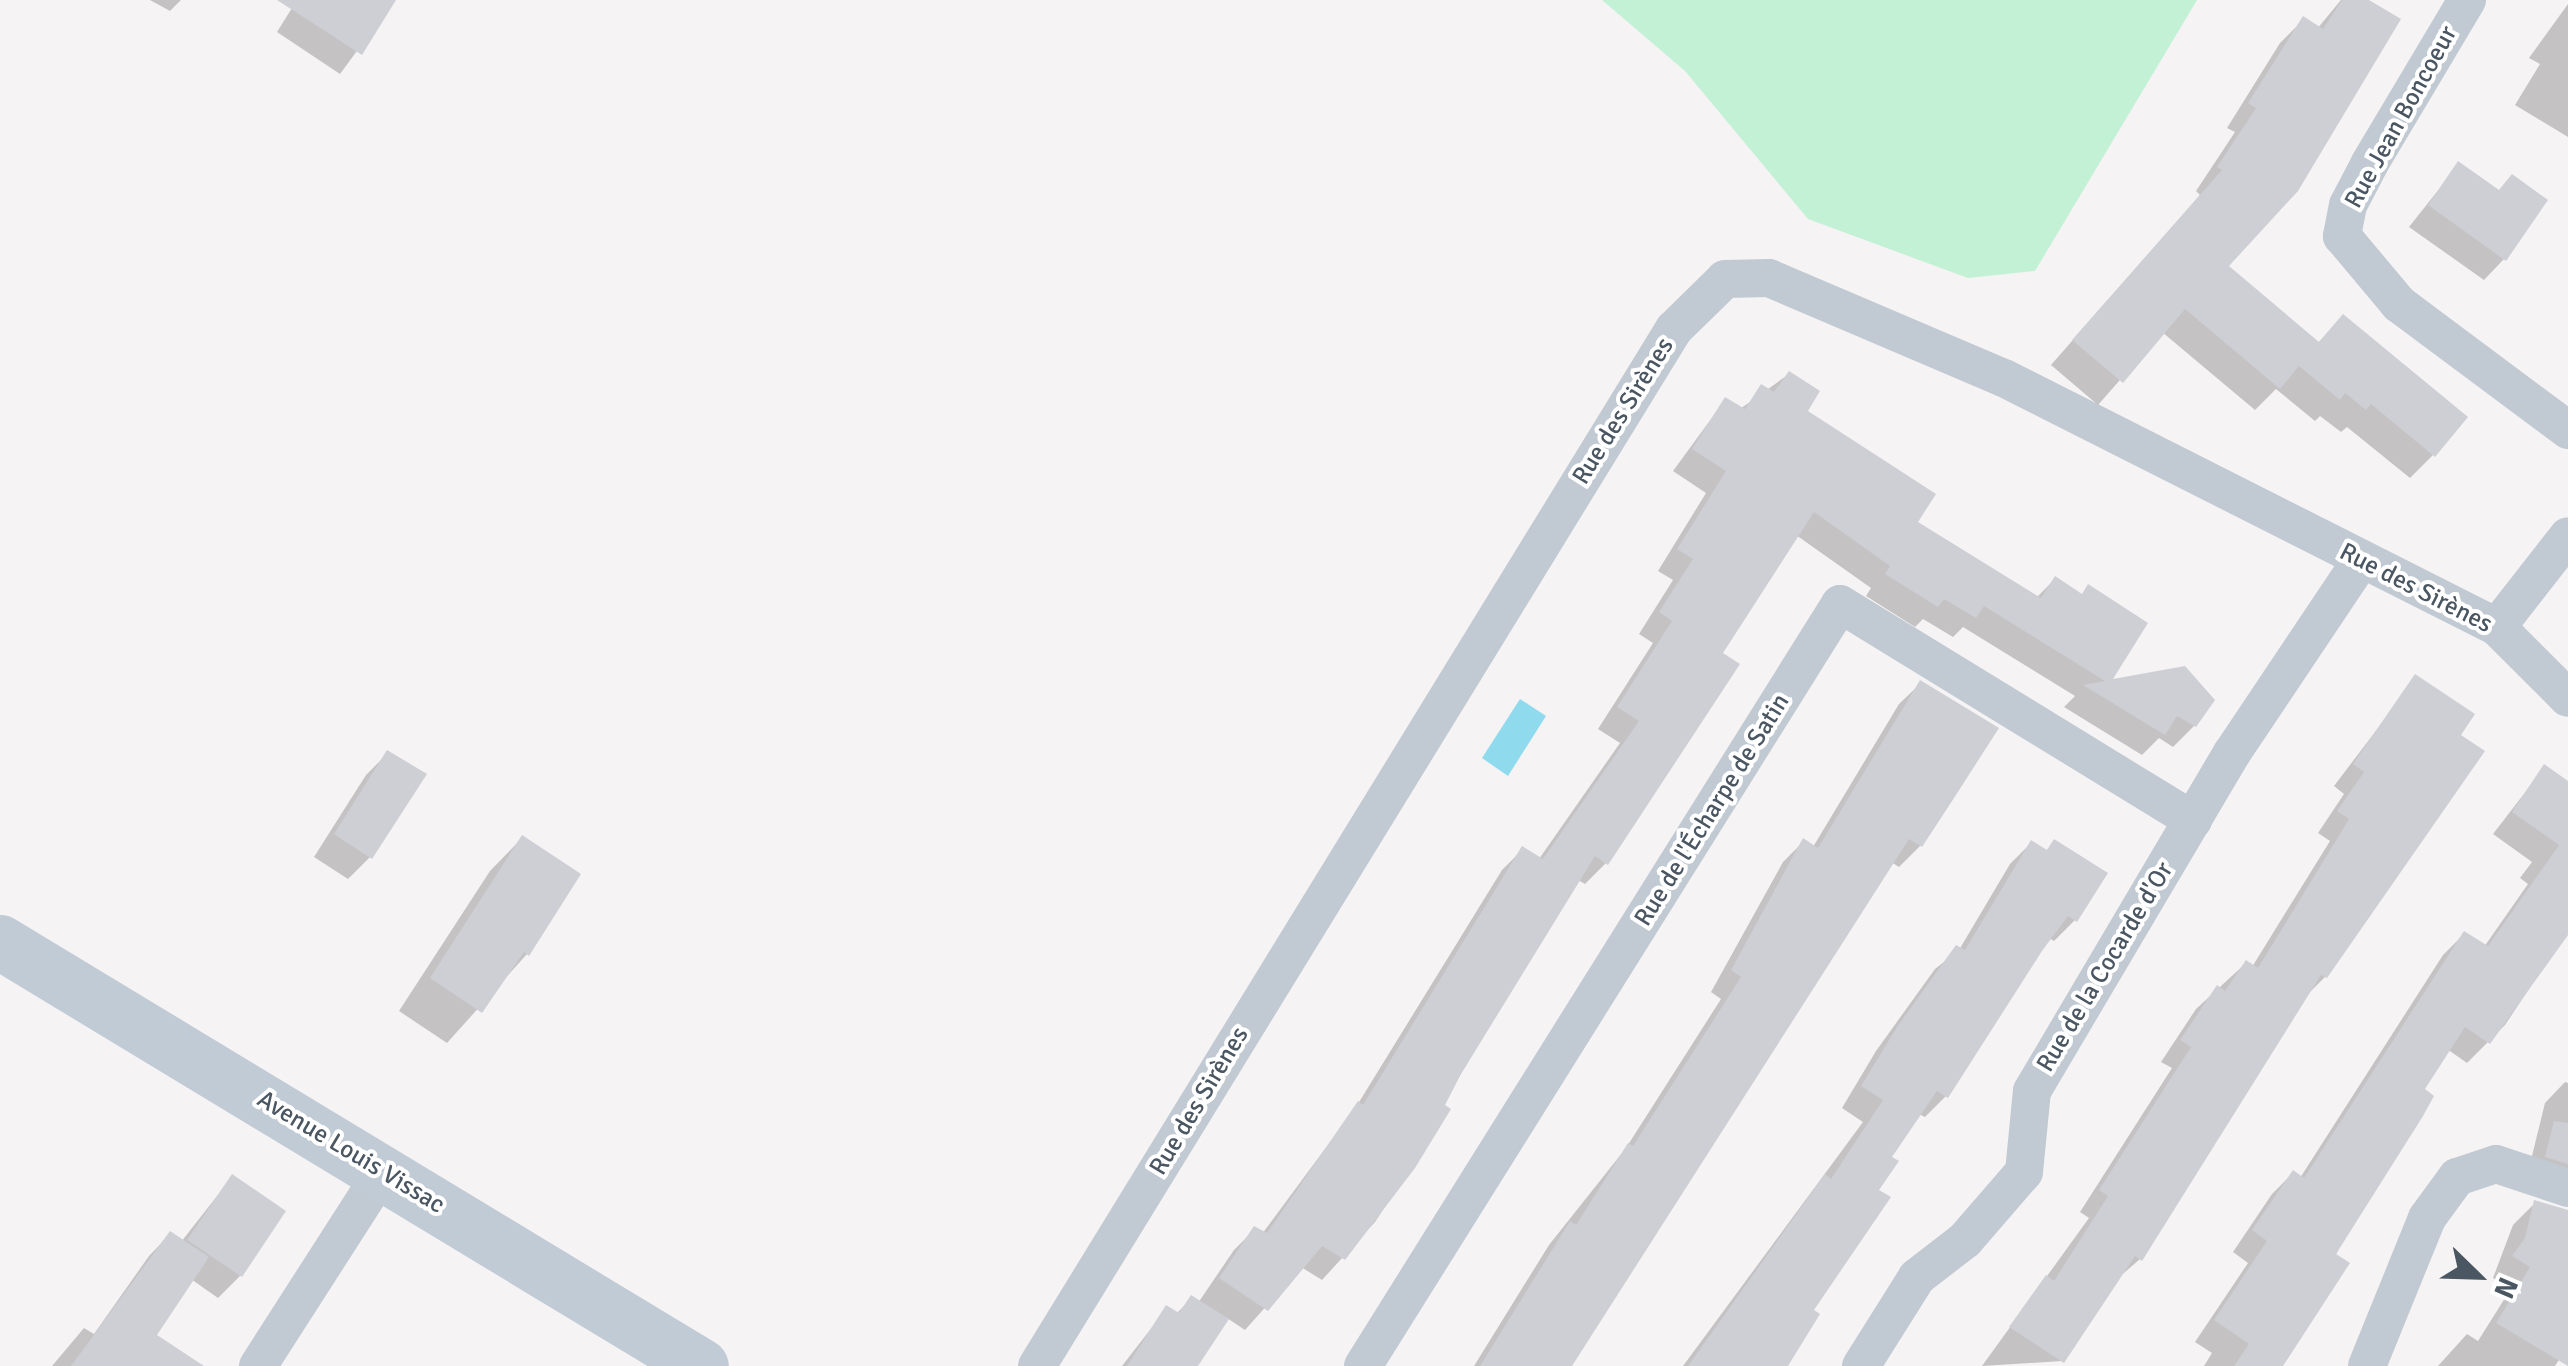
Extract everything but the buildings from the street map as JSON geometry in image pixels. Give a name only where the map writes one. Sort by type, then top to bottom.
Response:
[{"type":"main road","name":"Avenue Louis Vissac","points":[[0,942],[701,1366]]},
{"type":"street","name":"Rue Jean Boncoeur","points":[[2467,0],[2370,163],[2348,205],[2342,236],[2400,304],[2568,430]]},
{"type":"street","name":"Rue des Sirènes","points":[[1038,1366],[1674,328],[1725,279],[1768,278],[2004,378],[2496,627],[2568,698]]},
{"type":"street","points":[[2496,627],[2568,536]]},
{"type":"street","name":"Rue de la Cocarde d'Or","points":[[1861,1366],[1916,1277],[1965,1240],[2024,1172],[2032,1091],[2192,820],[2362,560]]},
{"type":"street","name":"Rue de l'Écharpe de Satin","points":[[1364,1366],[1840,604],[2192,820]]},
{"type":"street","points":[[2367,1366],[2427,1218],[2457,1178],[2496,1164],[2568,1188]]},
{"type":"street","points":[[258,1366],[382,1171]]},
{"type":"green space","points":[[1602,0],[2197,0],[2035,271],[1968,278],[1808,219],[1685,71]]},
{"type":"water","points":[[1520,699],[1546,716],[1508,776],[1482,758]]}]
